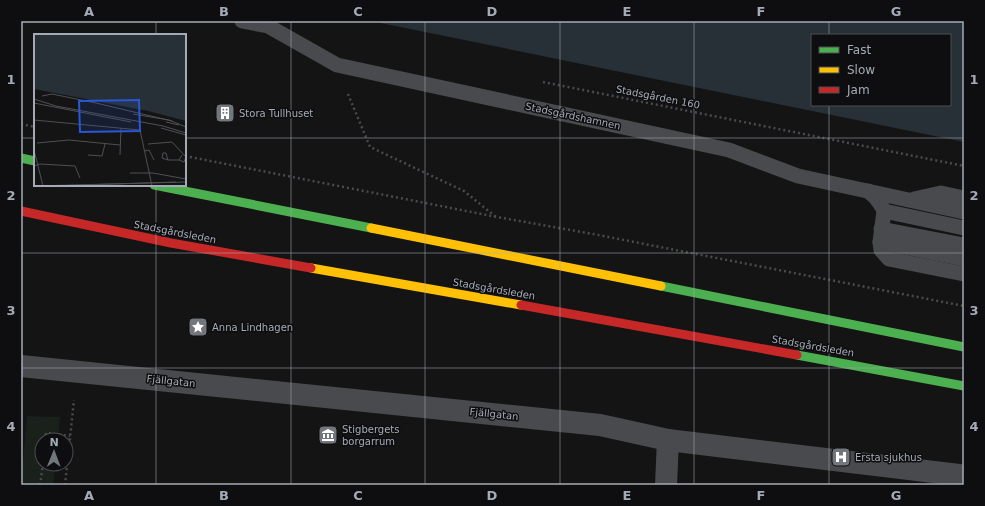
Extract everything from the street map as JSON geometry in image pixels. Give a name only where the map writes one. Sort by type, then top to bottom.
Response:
[{"type":"main road","points":[[21,158],[34,161]]},
{"type":"main road","points":[[159,186],[964,347]]},
{"type":"main road","name":"Stadsgårdsleden","points":[[21,210],[172,243],[860,366],[964,386]]},
{"type":"street","name":"Fjällgatan","points":[[21,366],[600,425],[668,440],[959,475],[964,477]]},
{"type":"street","points":[[666,485],[668,440]]},
{"type":"lane","name":"Stadsgårdshamnen","points":[[242,21],[268,26],[337,65],[729,150],[798,176],[964,212]]},
{"type":"lane","points":[[868,191],[875,197],[884,211],[880,236],[881,250],[889,259],[964,274]]},
{"type":"lane","points":[[909,200],[941,193],[964,198]]},
{"type":"lane","points":[[884,211],[964,228]]},
{"type":"lane","points":[[880,236],[964,245]]},
{"type":"lane","points":[[880,236],[964,260]]},
{"type":"path","points":[[337,65],[370,147],[464,191],[497,217]]},
{"type":"path","name":"Stadsgården 160","points":[[536,80],[964,166]]},
{"type":"path","points":[[21,124],[34,126]]},
{"type":"path","points":[[186,156],[964,306]]},
{"type":"path","points":[[70,432],[74,393]]},
{"type":"path","points":[[40,485],[41,472]]},
{"type":"path","points":[[65,485],[66,472]]},
{"type":"shaded area","points":[[371,21],[964,21],[964,142]]},
{"type":"shaded area","points":[[27,416],[60,417],[59,432],[34,432],[34,472],[54,472],[53,485],[21,485]]},
{"type":"traffic: fast","points":[[21,158],[34,161]]},
{"type":"traffic: fast","points":[[159,186],[371,228]]},
{"type":"traffic: fast","points":[[661,286],[964,347]]},
{"type":"traffic: fast","points":[[797,355],[964,386]]},
{"type":"traffic: slow","points":[[371,228],[661,286]]},
{"type":"traffic: slow","points":[[311,268],[521,305]]},
{"type":"traffic: jam","points":[[21,211],[171,243],[311,268]]},
{"type":"traffic: jam","points":[[521,305],[797,355]]},
{"type":"place","name":"Stora Tullhuset","points":[[225,113]]},
{"type":"place","name":"Anna Lindhagen","points":[[198,327]]},
{"type":"place","name":"Stigbergets borgarrum","points":[[328,435]]},
{"type":"place","name":"Ersta sjukhus","points":[[841,457]]}]
